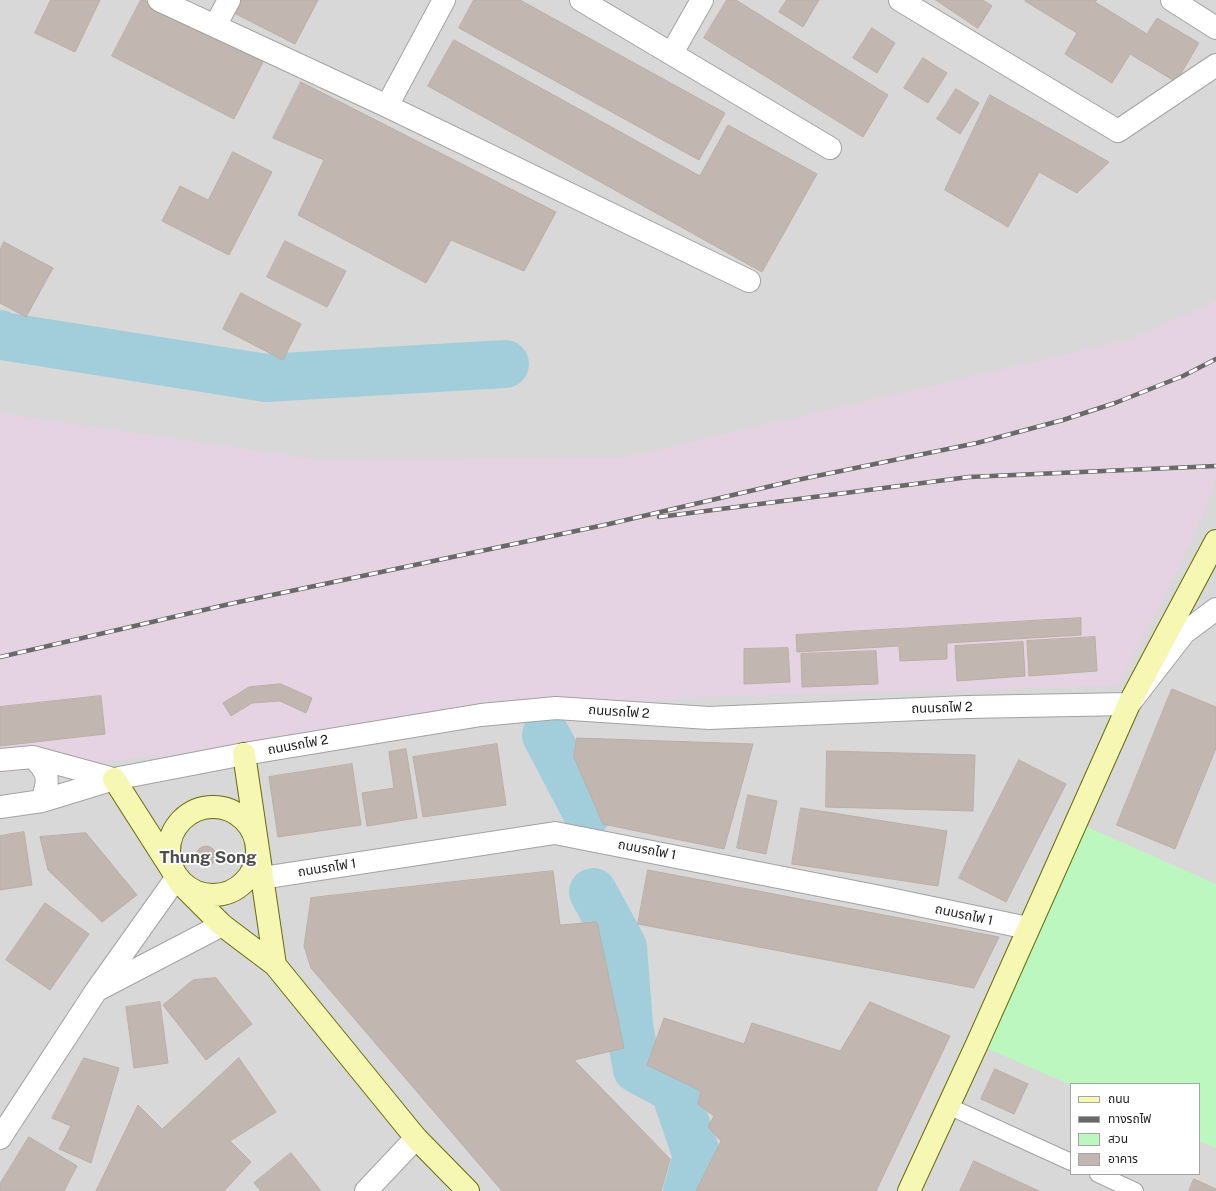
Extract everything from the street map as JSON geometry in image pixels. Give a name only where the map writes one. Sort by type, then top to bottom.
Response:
[{"type":"street","points":[[159,0],[387,106],[749,281]]},
{"type":"street","points":[[215,26],[229,0]]},
{"type":"street","points":[[387,106],[444,0]]},
{"type":"street","points":[[581,0],[830,148]]},
{"type":"street","points":[[672,53],[702,0]]},
{"type":"street","points":[[900,0],[1118,131],[1216,65]]},
{"type":"street","points":[[1172,0],[1216,28]]},
{"type":"street","points":[[908,1191],[948,1106],[1128,704],[1216,541]]},
{"type":"street","points":[[1128,704],[1184,633],[1216,609]]},
{"type":"street","name":"ถนนรถไฟ 2","points":[[0,807],[42,801],[114,779],[244,754],[480,715],[556,708],[709,718],[967,707],[1128,704]]},
{"type":"street","points":[[244,754],[275,965]]},
{"type":"street","points":[[33,757],[44,768],[46,776],[46,788],[42,801]]},
{"type":"street","name":"ถนนรถไฟ 2","points":[[0,760],[33,757],[114,779]]},
{"type":"street","points":[[114,779],[177,877],[192,891],[212,896],[223,895],[237,888],[249,878],[254,868],[258,848],[252,828],[246,820],[228,809],[218,807],[198,809],[181,820],[175,828],[171,838],[169,858],[172,868],[177,877],[181,884],[222,925],[275,965],[416,1138],[468,1191]]},
{"type":"street","name":"ถนนรถไฟ 1","points":[[262,878],[555,833],[880,897],[1028,928]]},
{"type":"street","points":[[0,1138],[96,991],[177,877]]},
{"type":"street","points":[[96,991],[222,925]]},
{"type":"street","points":[[366,1191],[416,1138]]},
{"type":"lane","points":[[948,1106],[1070,1162]]},
{"type":"lane","points":[[1100,1175],[1135,1191]]},
{"type":"shaded area","points":[[0,0],[1216,0],[1216,1191],[0,1191]]},
{"type":"shaded area","points":[[1216,301],[1216,481],[1191,544],[1118,686],[693,697],[0,773],[0,413],[322,460],[626,457],[1128,340]]},
{"type":"green space","points":[[1076,822],[1216,884],[1216,1148],[1200,1141],[1200,1083],[1070,1083],[1070,1085],[977,1044]]},
{"type":"building","points":[[51,0],[100,0],[75,52],[35,33]]},
{"type":"building","points":[[141,0],[144,0],[263,62],[234,119],[112,56]]},
{"type":"building","points":[[240,0],[318,0],[295,44],[234,13]]},
{"type":"building","points":[[474,0],[520,0],[725,113],[699,160],[459,28]]},
{"type":"building","points":[[727,0],[736,0],[888,95],[863,137],[704,38]]},
{"type":"building","points":[[787,0],[819,0],[803,27],[779,12]]},
{"type":"building","points":[[936,0],[983,0],[992,6],[978,28]]},
{"type":"building","points":[[1097,0],[1095,2],[1147,34],[1157,18],[1199,43],[1176,82],[1130,54],[1112,83],[1065,54],[1077,33],[1025,1]]},
{"type":"building","points":[[872,28],[895,43],[877,73],[853,58]]},
{"type":"building","points":[[454,40],[700,176],[728,125],[817,174],[762,272],[428,86]]},
{"type":"building","points":[[923,58],[947,73],[928,103],[904,88]]},
{"type":"building","points":[[301,82],[556,212],[524,271],[451,240],[426,283],[298,215],[324,160],[273,138]]},
{"type":"building","points":[[956,89],[979,103],[960,134],[937,119]]},
{"type":"building","points":[[990,95],[1109,162],[1077,193],[1039,172],[1008,227],[945,190]]},
{"type":"building","points":[[233,152],[272,172],[229,255],[162,221],[180,186],[208,200]]},
{"type":"building","points":[[285,241],[346,271],[327,307],[267,277]]},
{"type":"building","points":[[4,242],[53,268],[26,317],[0,303],[0,250]]},
{"type":"building","points":[[241,293],[301,324],[283,360],[223,329]]},
{"type":"building","points":[[1081,618],[1081,635],[947,643],[947,659],[900,661],[899,646],[797,652],[796,635]]},
{"type":"building","points":[[1095,637],[1097,671],[1029,676],[1027,641]]},
{"type":"building","points":[[1023,642],[1025,676],[957,681],[955,646]]},
{"type":"building","points":[[788,648],[790,682],[744,684],[744,649]]},
{"type":"building","points":[[876,651],[878,684],[802,687],[801,654]]},
{"type":"building","points":[[281,684],[312,698],[306,713],[280,701],[252,703],[231,716],[223,703],[249,687]]},
{"type":"building","points":[[1172,689],[1216,707],[1216,748],[1175,849],[1117,825]]},
{"type":"building","points":[[101,696],[105,734],[0,746],[0,707]]},
{"type":"building","points":[[577,738],[753,744],[724,849],[603,824],[574,757]]},
{"type":"building","points":[[497,744],[506,805],[423,817],[413,757]]},
{"type":"building","points":[[406,749],[417,818],[367,826],[362,793],[394,788],[389,752]]},
{"type":"building","points":[[827,751],[975,755],[973,811],[826,807]]},
{"type":"building","points":[[1019,760],[1066,784],[1006,902],[959,878]]},
{"type":"building","points":[[352,764],[361,825],[278,837],[269,777]]},
{"type":"building","points":[[748,795],[777,801],[766,854],[737,848]]},
{"type":"building","points":[[801,808],[947,831],[938,886],[792,864]]},
{"type":"building","points":[[24,832],[32,885],[0,890],[0,836]]},
{"type":"building","points":[[86,833],[137,895],[102,922],[48,870],[40,837]]},
{"type":"building","points":[[206,846],[213,849],[216,856],[213,863],[206,866],[199,863],[196,856],[199,849]]},
{"type":"building","points":[[648,870],[999,937],[974,988],[638,924]]},
{"type":"building","points":[[553,871],[560,925],[597,922],[624,1048],[574,1060],[670,1159],[661,1191],[502,1191],[311,968],[304,946],[311,898]]},
{"type":"building","points":[[45,903],[89,934],[50,990],[6,960]]},
{"type":"building","points":[[216,978],[252,1024],[206,1060],[163,1005],[193,980]]},
{"type":"building","points":[[160,1002],[168,1063],[134,1068],[126,1007]]},
{"type":"building","points":[[870,1002],[950,1036],[876,1191],[696,1191],[721,1141],[708,1127],[714,1116],[698,1104],[701,1091],[647,1065],[664,1018],[744,1044],[752,1023],[840,1051]]},
{"type":"building","points":[[84,1058],[119,1068],[91,1163],[59,1149],[71,1126],[52,1118]]},
{"type":"building","points":[[239,1058],[276,1112],[230,1141],[251,1162],[224,1191],[96,1191],[138,1105],[162,1129]]},
{"type":"building","points":[[995,1069],[1028,1084],[1014,1114],[981,1099]]},
{"type":"building","points":[[29,1137],[77,1166],[64,1191],[0,1191],[0,1184]]},
{"type":"building","points":[[291,1153],[321,1191],[261,1191],[254,1183]]},
{"type":"building","points":[[974,1161],[1039,1191],[960,1191]]},
{"type":"building","points":[[1194,1179],[1216,1189],[1216,1191],[1189,1191]]},
{"type":"waterway","points":[[0,334],[2,336],[266,378],[505,364]]},
{"type":"waterway","points":[[546,735],[587,813]]},
{"type":"waterway","points":[[593,892],[623,947],[629,1026],[637,1069],[674,1089],[697,1156],[687,1191]]},
{"type":"railway","points":[[0,657],[234,603],[609,524],[797,480],[977,443],[1063,420],[1115,403],[1183,376],[1216,359]]},
{"type":"railway","points":[[659,517],[969,477],[1216,466]]},
{"type":"district","name":"Thung Song","points":[[208,858]]}]
